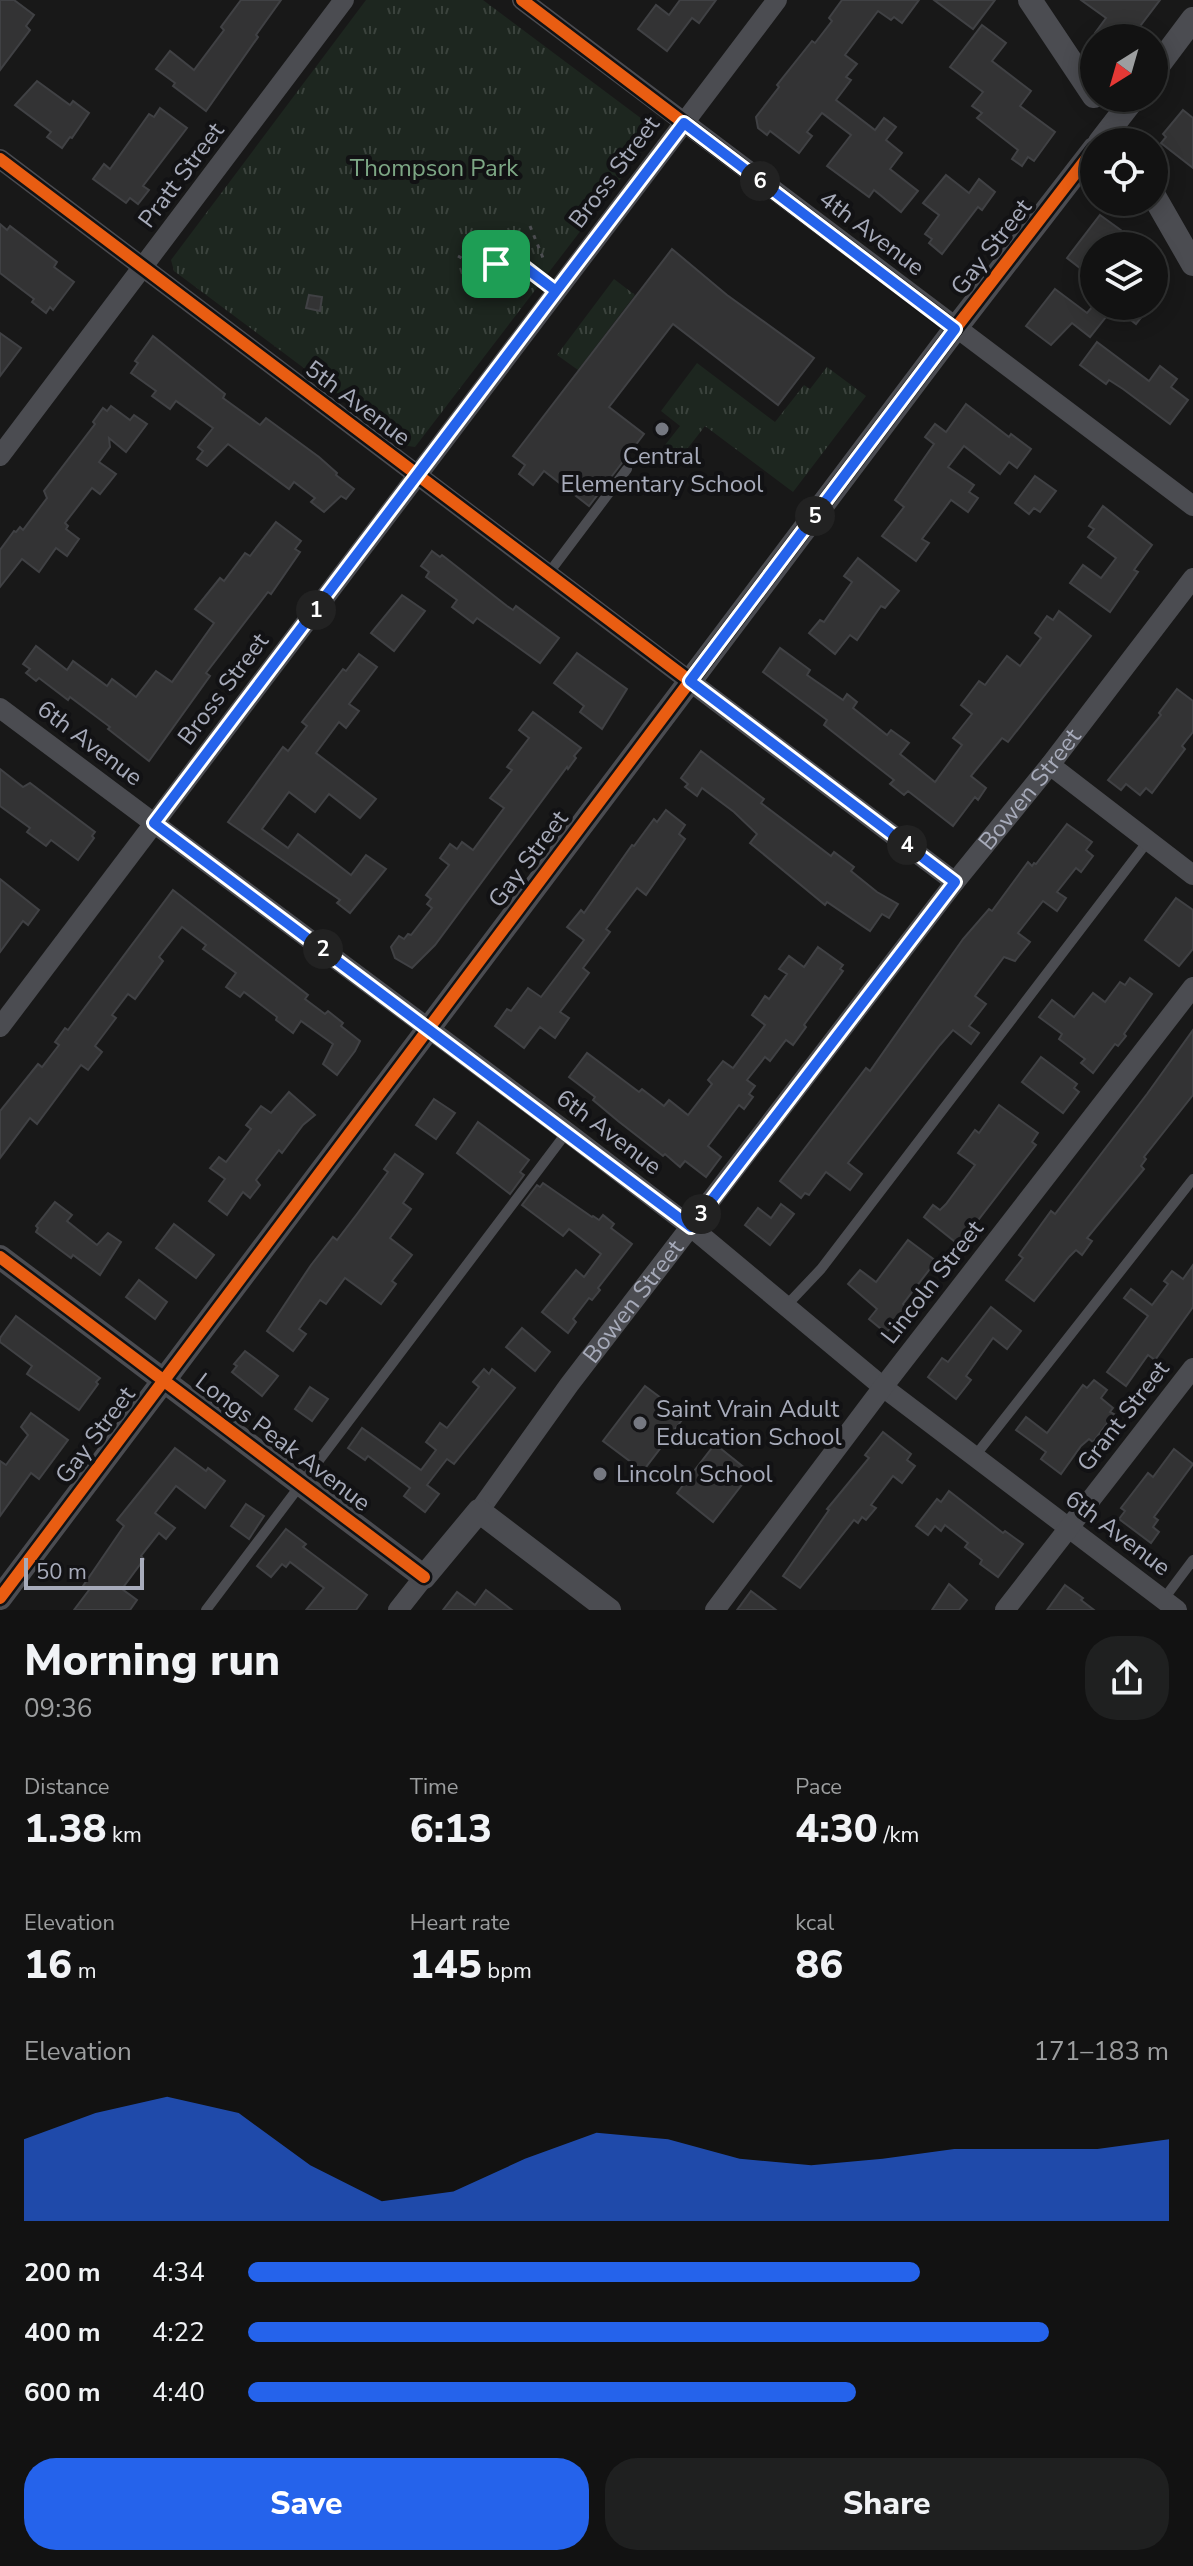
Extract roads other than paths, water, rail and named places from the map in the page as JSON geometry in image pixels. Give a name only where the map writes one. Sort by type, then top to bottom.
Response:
[{"type":"street","name":"Pratt Street","points":[[0,456],[344,0]]},
{"type":"street","name":"4th Avenue","points":[[522,0],[1193,506]]},
{"type":"street","name":"Bross Street","points":[[0,1027],[777,0]]},
{"type":"street","points":[[1030,0],[1080,76]]},
{"type":"street","points":[[1168,52],[1193,19]]},
{"type":"street","name":"5th Avenue","points":[[0,159],[955,882]]},
{"type":"street","name":"Gay Street","points":[[0,1598],[1080,167]]},
{"type":"street","points":[[1165,216],[1193,264]]},
{"type":"street","name":"Bowen Street","points":[[398,1610],[479,1511],[569,1385],[1193,578]]},
{"type":"street","name":"6th Avenue","points":[[0,708],[691,1227],[883,1387],[1170,1605]]},
{"type":"street","points":[[1050,765],[1193,875]]},
{"type":"street","name":"Lincoln Street","points":[[715,1610],[883,1387],[1193,987]]},
{"type":"street","name":"Longs Peak Avenue","points":[[3,1265],[164,1380],[424,1577]]},
{"type":"street","name":"Grant Street","points":[[1005,1610],[1193,1368]]},
{"type":"street","points":[[479,1511],[609,1610]]},
{"type":"lane","points":[[548,574],[627,469]]},
{"type":"lane","points":[[785,1307],[821,1269],[1148,841]]},
{"type":"lane","points":[[206,1610],[567,1132]]},
{"type":"lane","points":[[975,1456],[1193,1179]]},
{"type":"lane","points":[[1170,1605],[1193,1560]]},
{"type":"place","name":"Central Elementary School","points":[[662,429]]},
{"type":"place","name":"Saint Vrain Adult Education School","points":[[640,1423]]},
{"type":"place","name":"Lincoln School","points":[[600,1474]]},
{"type":"park label","name":"Thompson Park","points":[[434,168]]}]
